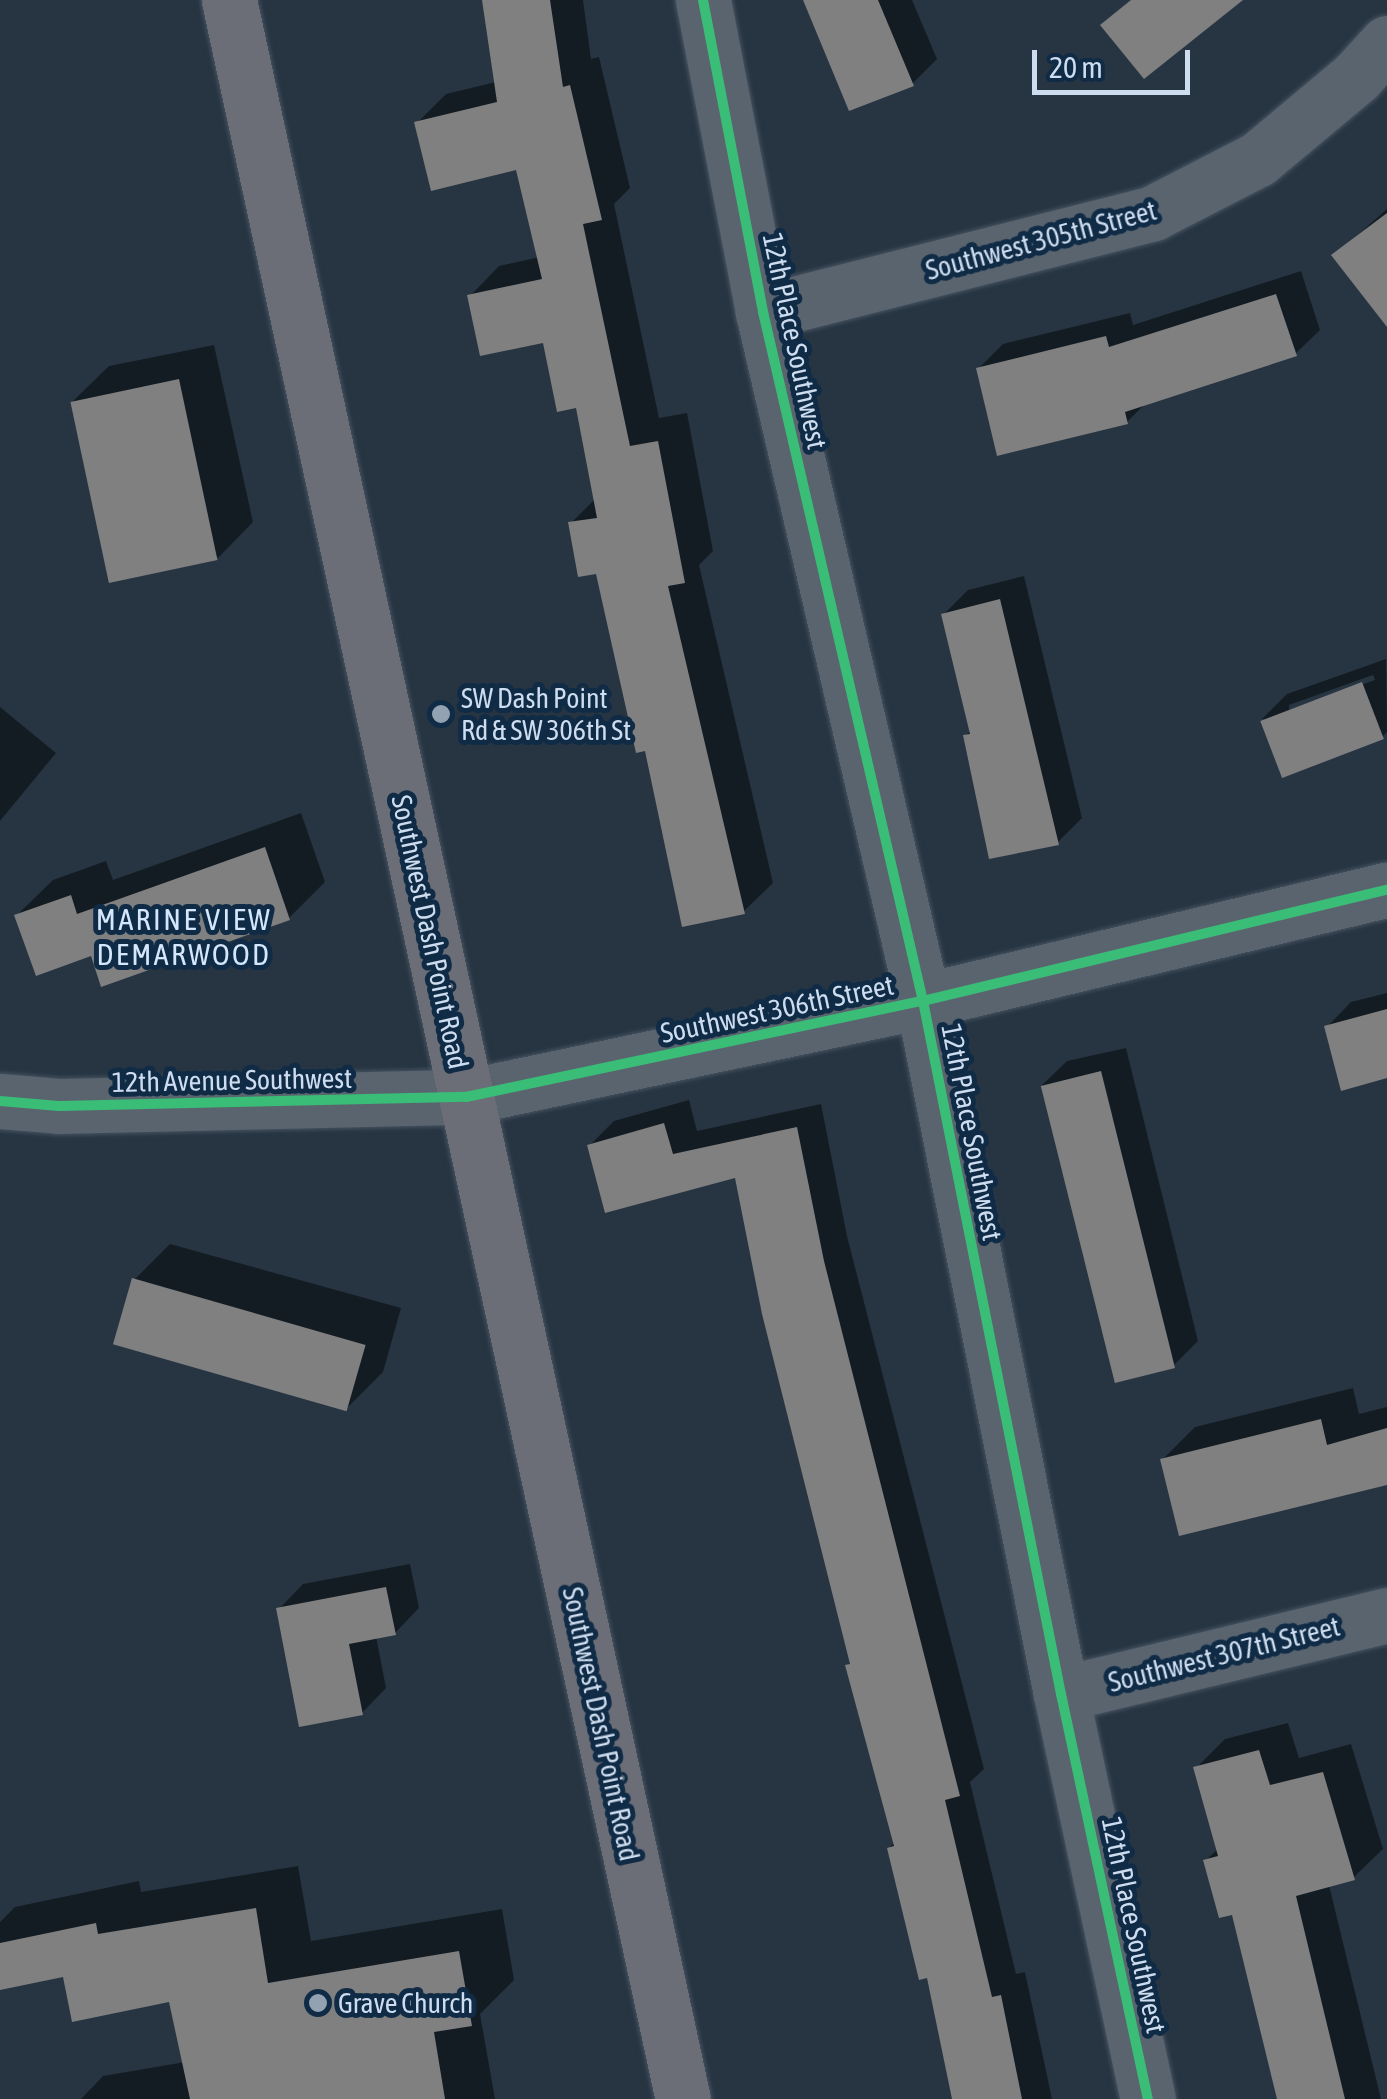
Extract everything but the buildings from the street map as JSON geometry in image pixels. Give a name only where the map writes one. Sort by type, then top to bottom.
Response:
[{"type":"main road","name":"Southwest Dash Point Road","points":[[229,0],[682,2099]]},
{"type":"street","name":"12th Place Southwest","points":[[703,0],[763,312],[923,1001],[1060,1694],[1148,2099]]},
{"type":"street","name":"Southwest 305th Street","points":[[763,312],[1153,213],[1258,159],[1356,78],[1387,43]]},
{"type":"street","name":"Southwest 306th Street","points":[[466,1096],[923,1001],[1387,890]]},
{"type":"street","name":"12th Avenue Southwest","points":[[0,1101],[117,1106],[466,1096]]},
{"type":"street","name":"Southwest 307th Street","points":[[1060,1694],[1387,1614]]},
{"type":"cycle path","points":[[703,0],[763,312],[923,1001],[1061,1694],[1148,2099]]},
{"type":"cycle path","points":[[0,1101],[59,1106],[466,1097],[923,1001],[1387,890]]},
{"type":"place","name":"SW Dash Point Rd & SW 306th St","points":[[441,714]]},
{"type":"place","name":"Grave Church","points":[[318,2003]]},
{"type":"district","name":"MARINE VIEW DEMARWOOD","points":[[184,936]]}]
